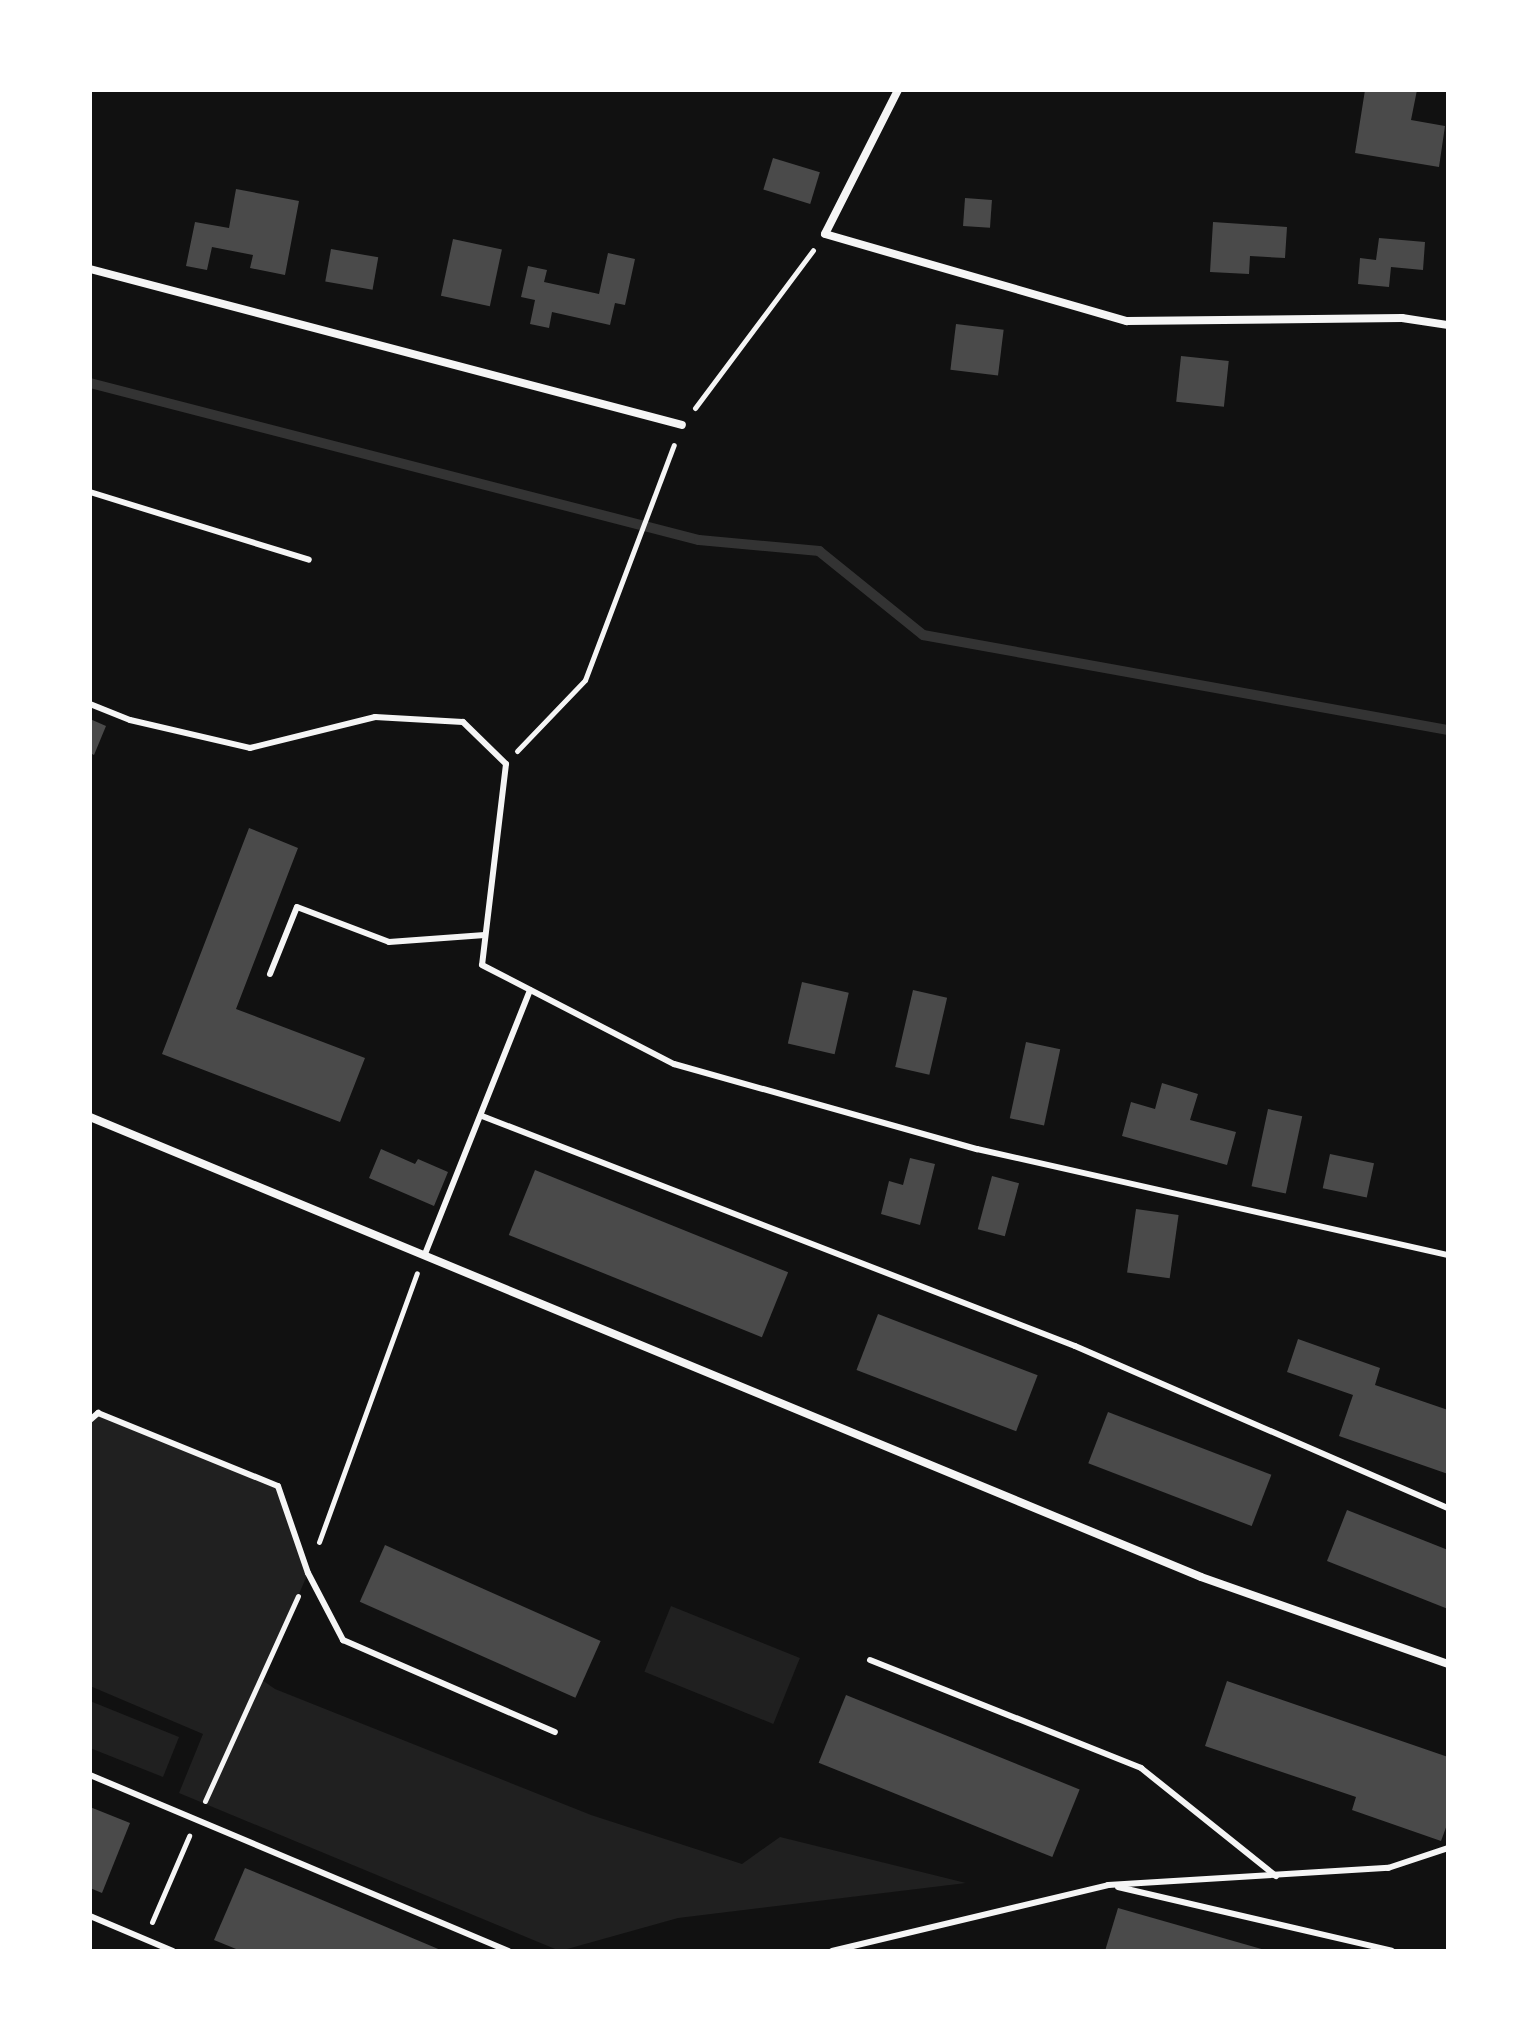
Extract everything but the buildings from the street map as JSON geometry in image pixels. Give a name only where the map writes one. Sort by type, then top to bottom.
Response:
[{"type":"street","points":[[898,90],[825,234],[1127,321],[1402,318],[1448,325]]},
{"type":"street","points":[[90,269],[682,425]]},
{"type":"street","points":[[90,1117],[1201,1577],[1448,1664]]},
{"type":"lane","points":[[90,492],[309,560]]},
{"type":"lane","points":[[90,704],[130,720],[250,748],[375,717],[463,722],[506,764],[482,965],[689,1068],[977,1149],[1448,1255]]},
{"type":"lane","points":[[270,974],[297,907],[389,942],[485,935]]},
{"type":"lane","points":[[425,1254],[530,990]]},
{"type":"lane","points":[[482,1116],[1075,1346],[1448,1508]]},
{"type":"lane","points":[[90,1420],[98,1413],[278,1486],[308,1573],[343,1640],[555,1732]]},
{"type":"lane","points":[[870,1660],[1141,1768],[1276,1876]]},
{"type":"lane","points":[[90,1775],[509,1951]]},
{"type":"lane","points":[[832,1951],[1108,1885],[1388,1868],[1448,1848]]},
{"type":"lane","points":[[1108,1885],[1392,1951]]},
{"type":"lane","points":[[90,1916],[173,1951]]},
{"type":"path","points":[[506,764],[585,680],[682,425],[825,234]]},
{"type":"path","points":[[362,1419],[412,1282]]},
{"type":"path","points":[[145,1939],[262,1680]]},
{"type":"shaded area","points":[[98,1413],[278,1486],[308,1573],[262,1680],[275,1689],[591,1815],[742,1864],[780,1837],[966,1883],[678,1918],[560,1951],[179,1793],[203,1734],[90,1686],[90,1424]]},
{"type":"shaded area","points":[[671,1606],[800,1658],[773,1724],[644,1672]]},
{"type":"shaded area","points":[[90,1701],[179,1737],[163,1777],[90,1748]]},
{"type":"waterway","points":[[90,383],[699,540],[819,551],[923,635],[1448,730]]}]
